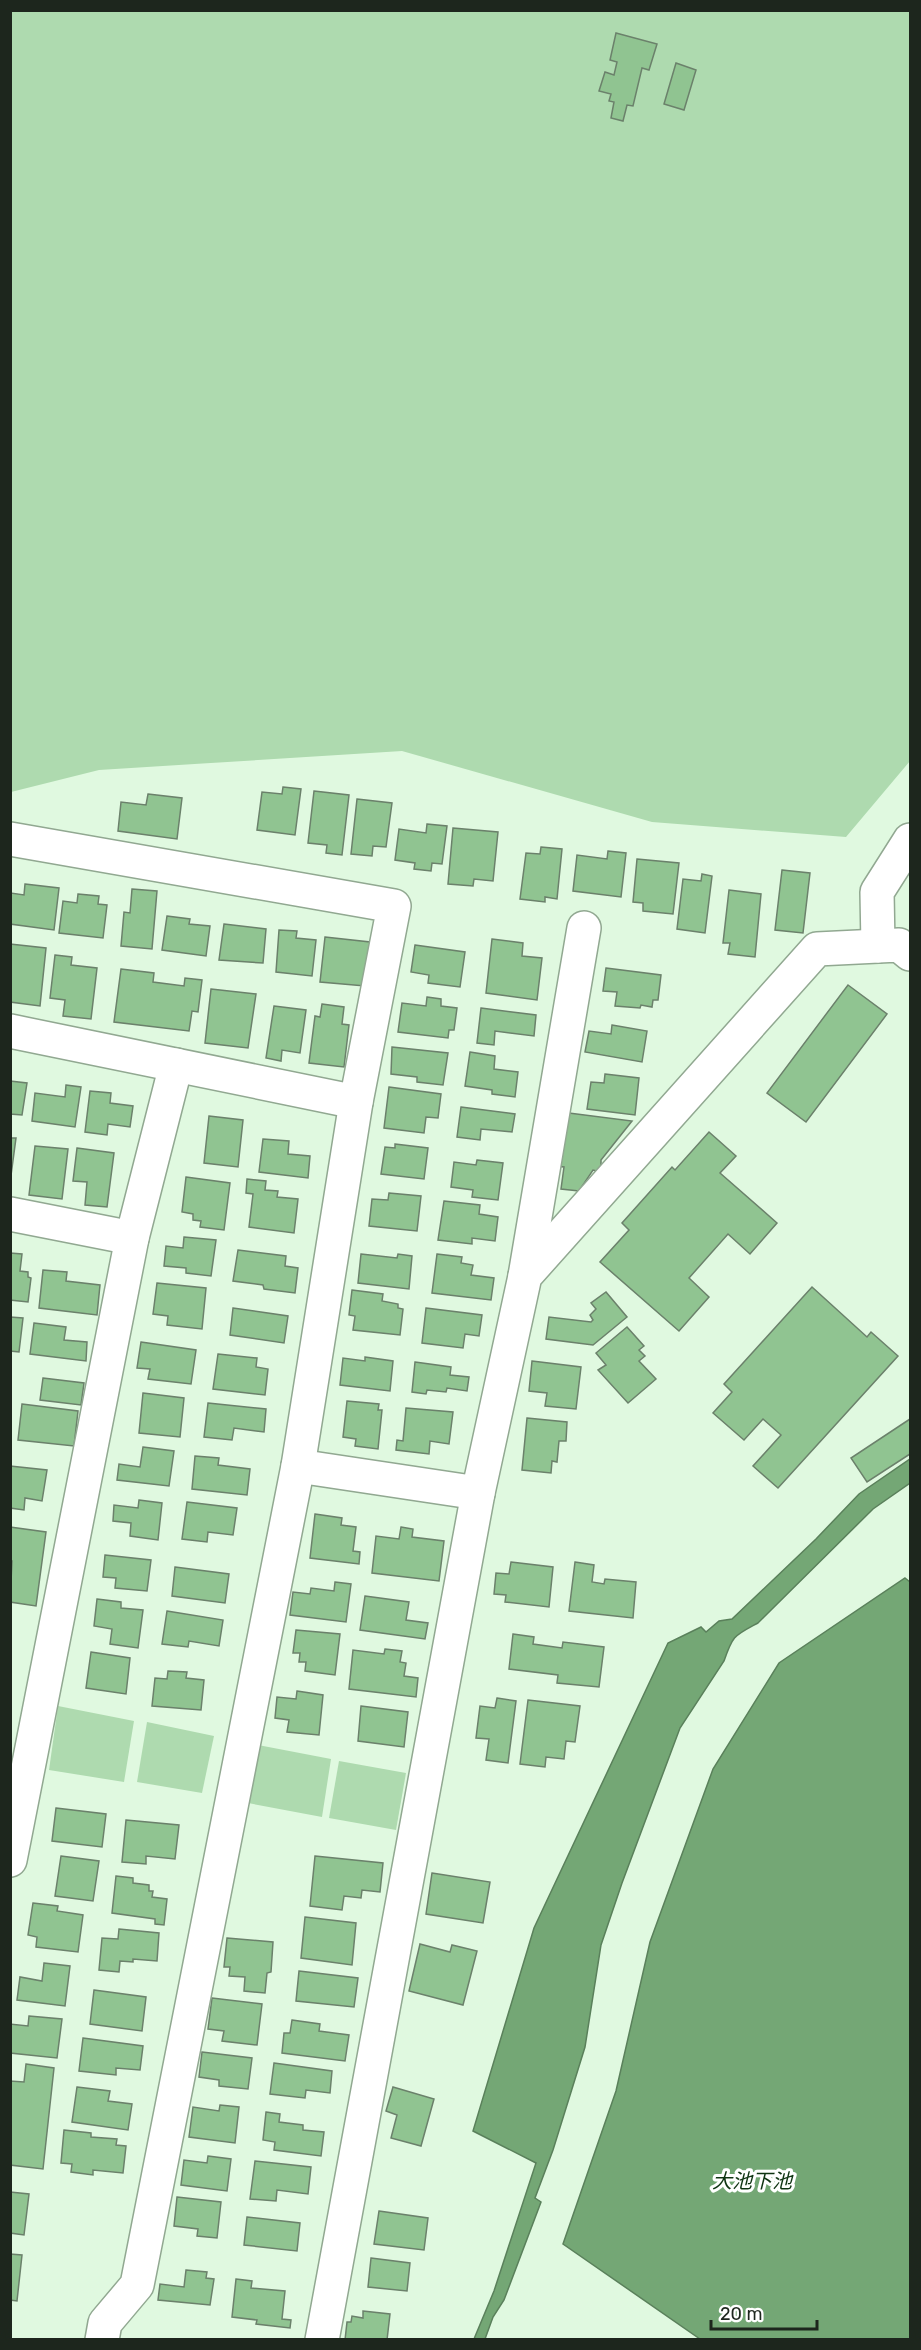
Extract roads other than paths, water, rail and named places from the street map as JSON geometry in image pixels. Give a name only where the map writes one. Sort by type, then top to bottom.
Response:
[{"type":"street","points":[[10,839],[394,906],[356,1102],[298,1466],[137,2285],[105,2323],[102,2340]]},
{"type":"street","points":[[878,946],[877,892],[910,840]]},
{"type":"street","points":[[322,2340],[478,1492],[525,1276],[584,928]]},
{"type":"street","points":[[525,1276],[817,949],[899,945],[910,954]]},
{"type":"street","points":[[10,1030],[356,1102]]},
{"type":"street","points":[[10,1860],[24,1716],[132,1238],[176,1065]]},
{"type":"street","points":[[10,1214],[132,1238]]},
{"type":"street","points":[[298,1466],[478,1492]]},
{"type":"water","points":[[910,1459],[910,1483],[873,1509],[758,1623],[735,1637],[724,1661],[680,1728],[601,1945],[585,2047],[553,2150],[535,2198],[541,2202],[504,2300],[493,2317],[485,2339],[474,2339],[494,2291],[536,2163],[473,2131],[534,1928],[668,1643],[701,1627],[706,1632],[719,1621],[732,1619],[816,1539],[859,1494]]},
{"type":"water","name":"大池下池","points":[[905,1578],[910,1582],[910,2339],[700,2339],[563,2244],[616,2091],[650,1942],[713,1769],[779,1663]]}]
